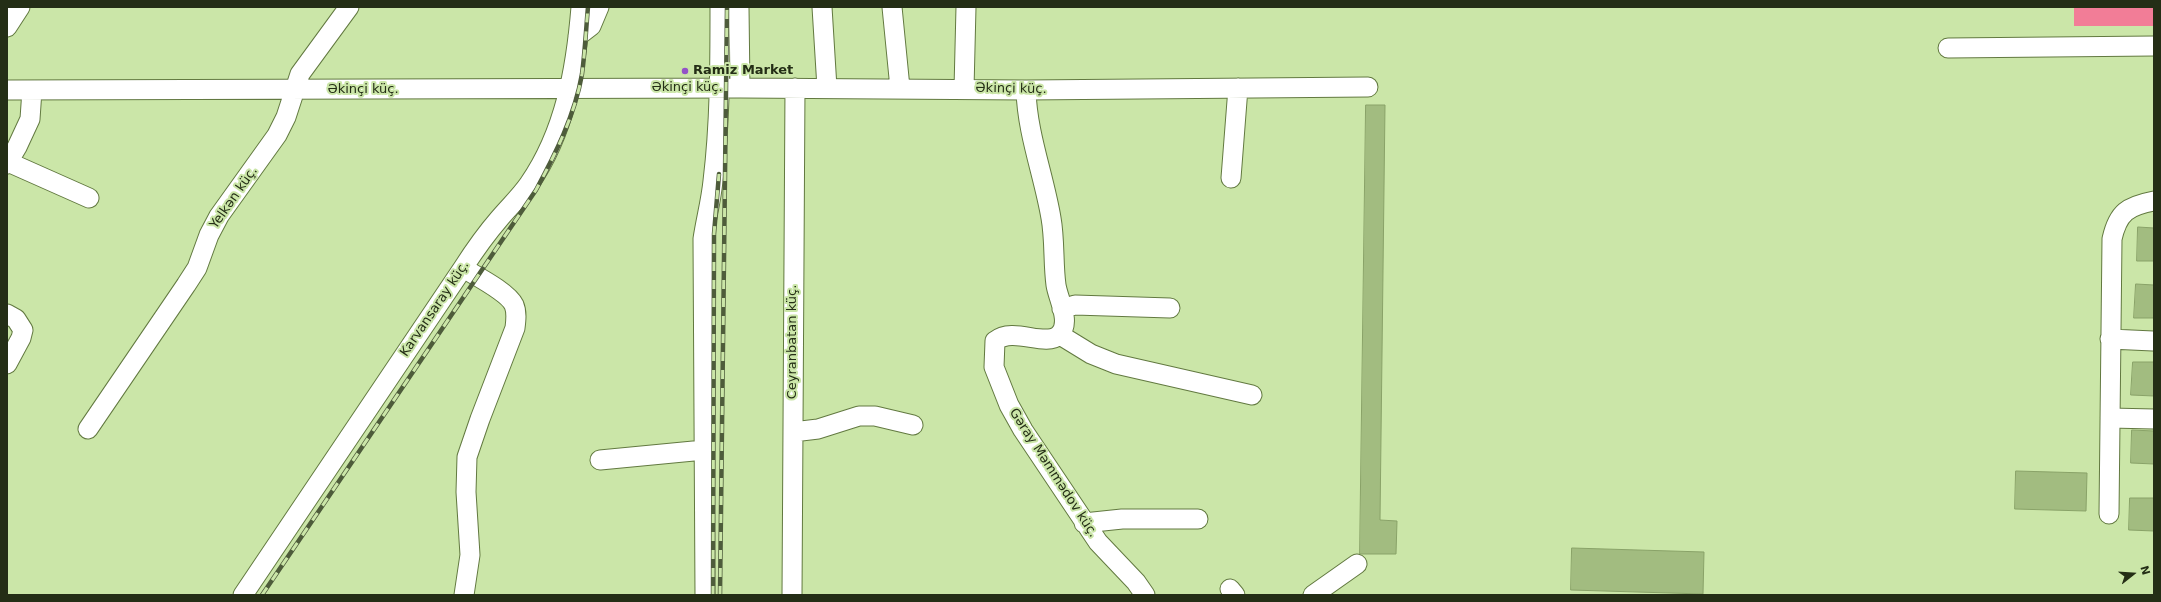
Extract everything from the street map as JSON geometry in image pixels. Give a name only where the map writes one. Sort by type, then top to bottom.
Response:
[{"type":"street","points":[[7,27],[20,7]]},
{"type":"street","name":"Yelkən küç.","points":[[88,429],[197,268],[209,235],[219,216],[278,135],[300,74],[307,61],[349,7]]},
{"type":"street","name":"Karvansaray küç.","points":[[243,595],[462,268],[488,232],[529,184],[555,135],[570,89],[581,7]]},
{"type":"street","points":[[578,36],[591,26],[599,7]]},
{"type":"street","points":[[705,595],[703,239],[713,182],[720,88],[720,7]]},
{"type":"street","points":[[739,7],[740,88]]},
{"type":"street","points":[[822,7],[827,88]]},
{"type":"street","points":[[892,7],[900,88]]},
{"type":"street","points":[[964,89],[966,7]]},
{"type":"street","points":[[1948,48],[2154,46]]},
{"type":"street","name":"Əkinçi küç.","points":[[7,90],[900,88],[1026,90],[1368,86]]},
{"type":"street","name":"Ceyranbatan küç.","points":[[792,595],[795,88]]},
{"type":"street","points":[[1230,178],[1238,88]]},
{"type":"street","points":[[32,90],[30,119],[8,163],[89,198]]},
{"type":"street","points":[[1026,90],[1029,121],[1052,220],[1055,276],[1064,327],[1060,335],[1092,354],[1116,364],[1252,395]]},
{"type":"street","points":[[2109,514],[2112,239],[2115,224],[2120,215],[2129,209],[2154,201]]},
{"type":"street","points":[[462,268],[509,298],[514,306],[516,317],[515,328],[467,457],[466,492],[470,555],[464,595]]},
{"type":"street","points":[[1062,309],[1075,305],[1170,308]]},
{"type":"street","points":[[7,314],[16,319],[23,330],[21,338],[7,364]]},
{"type":"street","name":"Gəray Məmmədov küç.","points":[[1060,335],[1053,338],[1011,335],[1001,336],[995,341],[993,351],[994,367],[1009,405],[1023,430],[1084,523],[1098,542],[1136,582],[1145,595]]},
{"type":"street","points":[[2110,339],[2153,341]]},
{"type":"street","points":[[793,432],[818,429],[859,416],[875,416],[913,425]]},
{"type":"street","points":[[2110,418],[2154,420]]},
{"type":"street","points":[[600,460],[704,450]]},
{"type":"street","points":[[1084,523],[1116,519],[1198,519]]},
{"type":"street","points":[[1313,595],[1357,564]]},
{"type":"shaded area","points":[[2074,7],[2154,7],[2154,26],[2074,26]]},
{"type":"building","points":[[1366,105],[1385,105],[1380,520],[1397,521],[1396,554],[1360,554]]},
{"type":"building","points":[[2138,227],[2154,228],[2154,261],[2137,261]]},
{"type":"building","points":[[2136,284],[2154,285],[2154,318],[2134,318]]},
{"type":"building","points":[[2133,362],[2154,362],[2154,396],[2131,395]]},
{"type":"building","points":[[2132,430],[2154,431],[2154,464],[2131,463]]},
{"type":"building","points":[[2016,471],[2087,473],[2086,511],[2015,509]]},
{"type":"building","points":[[2130,498],[2154,498],[2154,531],[2129,530]]},
{"type":"building","points":[[1572,548],[1704,552],[1703,594],[1571,590]]},
{"type":"railway","points":[[262,595],[536,190],[564,134],[575,104],[582,74],[588,7]]},
{"type":"railway","points":[[720,595],[727,7]]},
{"type":"railway","points":[[713,595],[714,234],[719,174]]},
{"type":"place","name":"Ramiz Market","points":[[685,71]]}]
